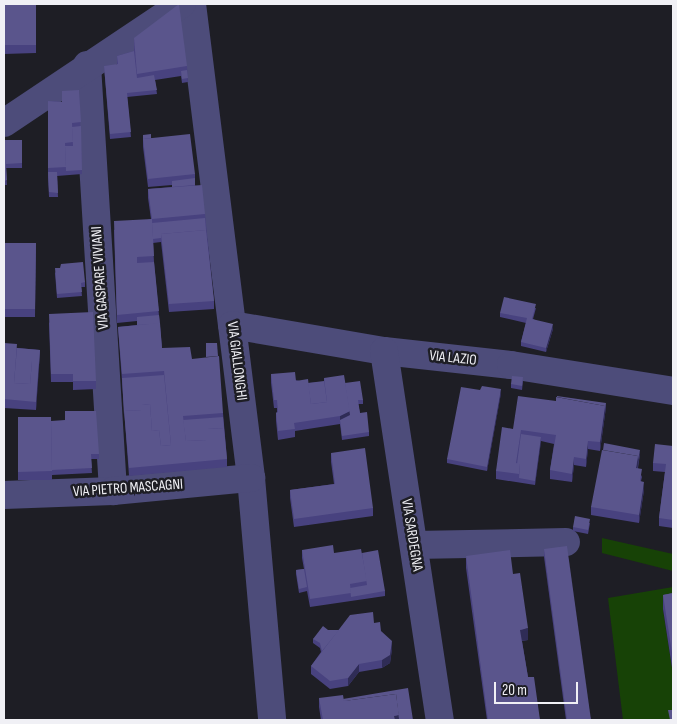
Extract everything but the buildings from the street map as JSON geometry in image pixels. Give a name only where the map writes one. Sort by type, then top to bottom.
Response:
[{"type":"street","points":[[4,122],[182,4]]},
{"type":"street","name":"VIA GIALLONGHI","points":[[192,4],[251,478],[272,720]]},
{"type":"street","name":"VIA GASPARE VIVIANI","points":[[87,66],[113,491]]},
{"type":"street","name":"VIA LAZIO","points":[[232,325],[384,351],[511,365],[673,391]]},
{"type":"street","name":"VIA SARDEGNA","points":[[384,351],[440,720]]},
{"type":"street","name":"VIA PIETRO MASCAGNI","points":[[4,495],[113,491],[251,478]]},
{"type":"street","points":[[414,545],[566,542]]},
{"type":"green space","points":[[602,538],[673,554],[673,571],[602,553]]},
{"type":"green space","points":[[673,587],[673,608],[663,610],[673,674],[673,720],[623,720],[608,598]]}]
